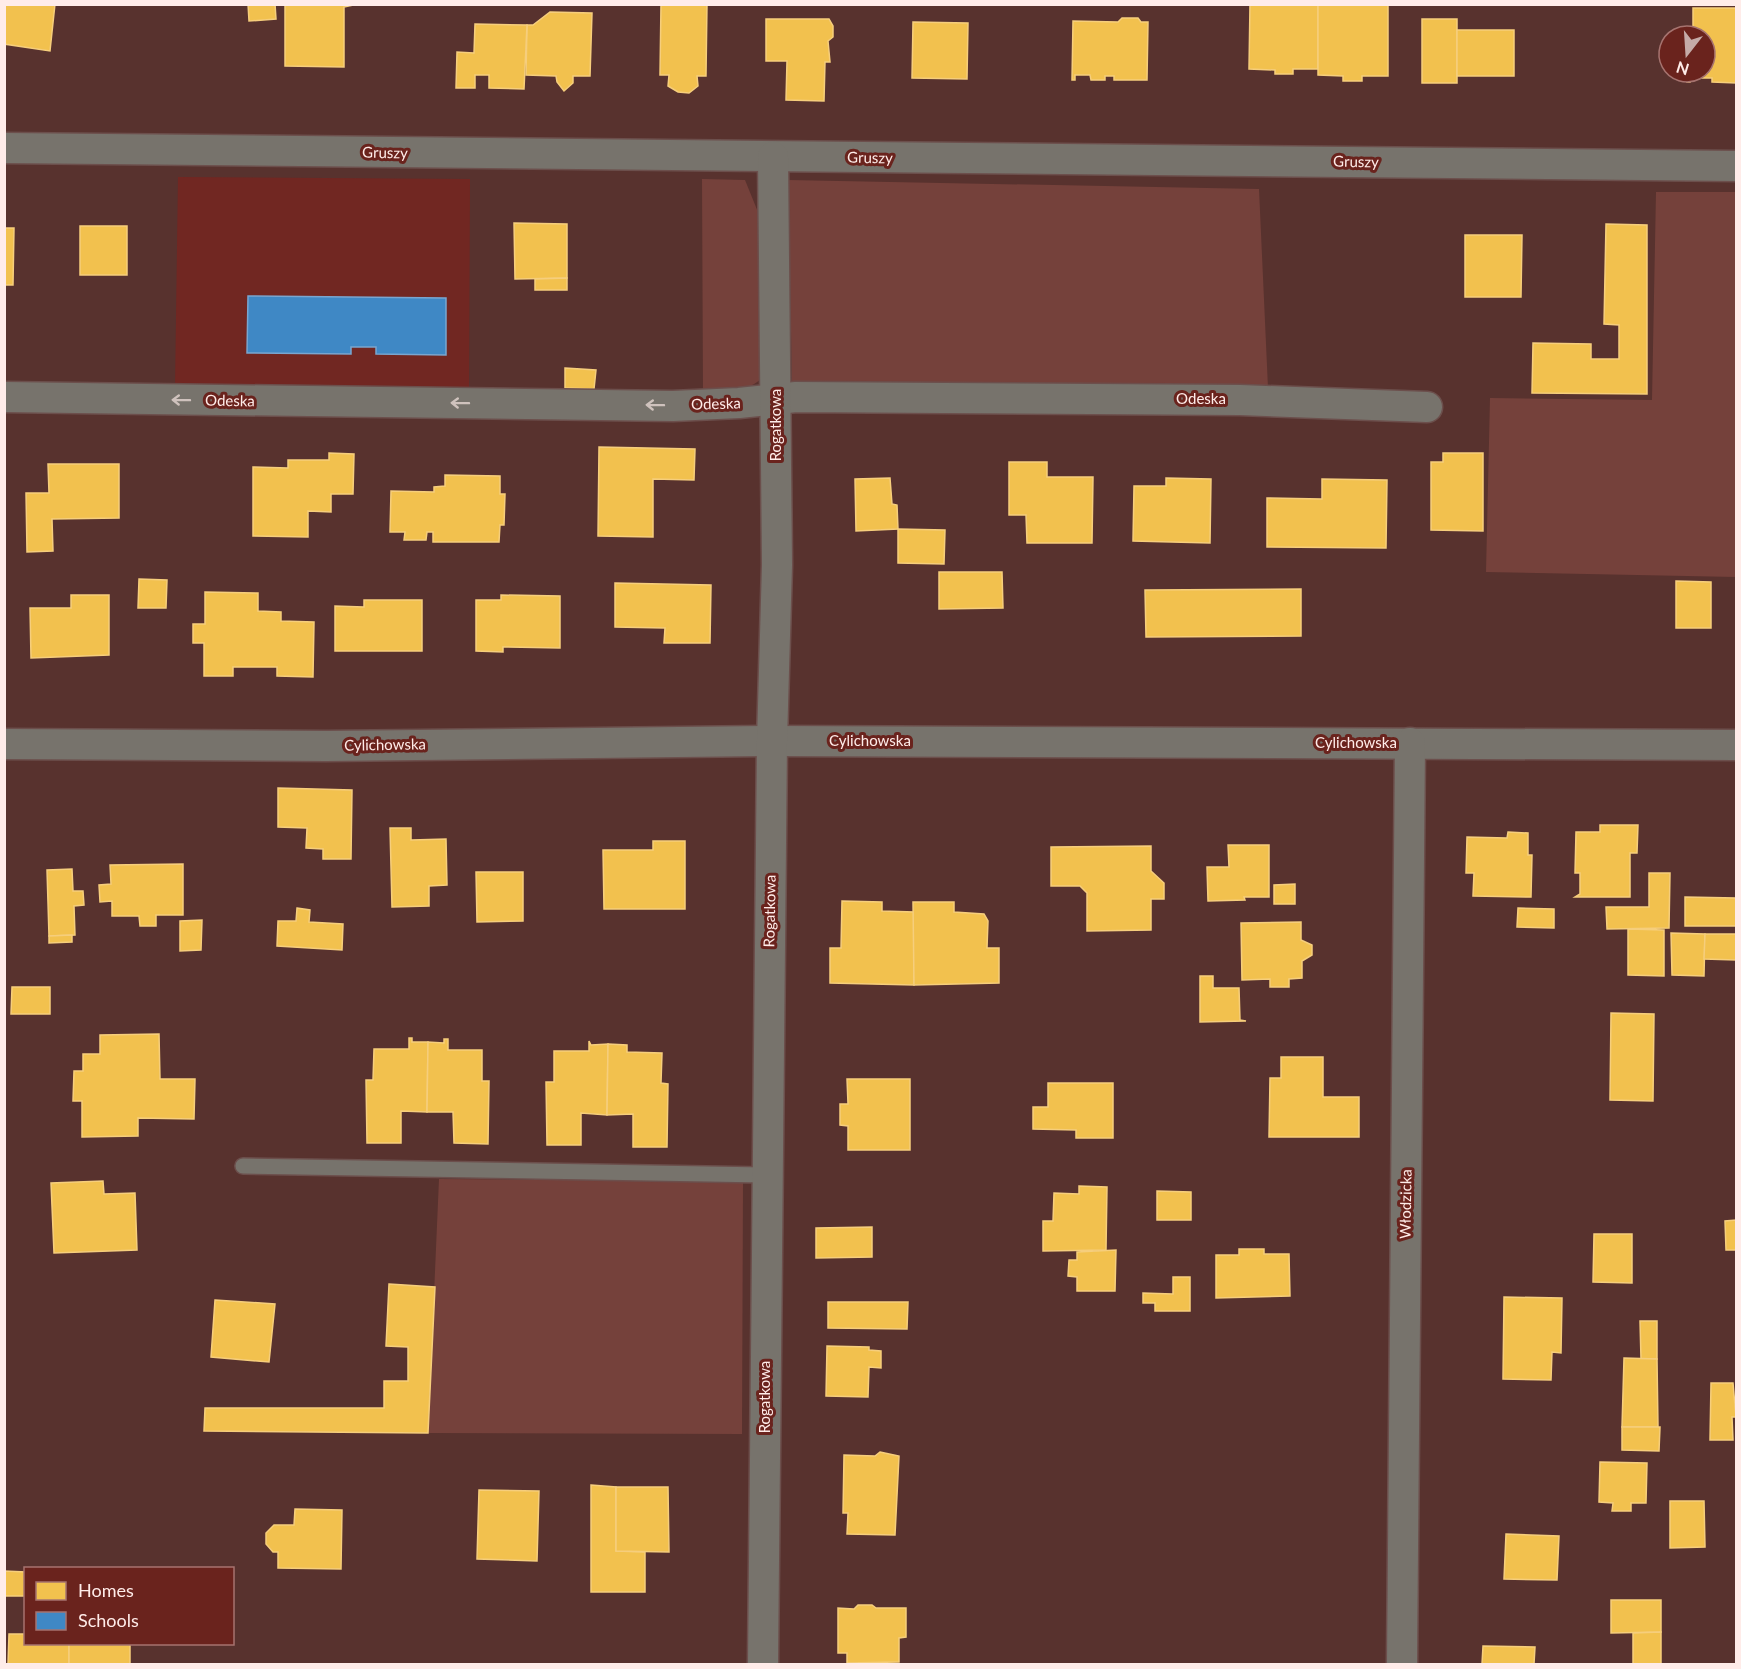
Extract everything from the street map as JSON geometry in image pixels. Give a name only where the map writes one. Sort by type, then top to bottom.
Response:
[{"type":"street","name":"Gruszy","points":[[4,148],[1737,166]]},
{"type":"street","name":"Rogatkowa","points":[[763,1665],[772,741],[777,565],[773,157]]},
{"type":"street","name":"Odeska","points":[[4,398],[673,405],[808,397],[1229,399],[1427,408]]},
{"type":"street","name":"Cylichowska","points":[[4,744],[326,746],[772,741],[1737,745]]},
{"type":"street","name":"Włodzicka","points":[[1402,1665],[1410,743]]},
{"type":"lane","points":[[243,1166],[767,1175]]},
{"type":"shaded area","points":[[178,177],[470,179],[469,391],[175,388]]},
{"type":"shaded area","points":[[702,179],[745,180],[760,217],[765,374],[745,388],[703,393]]},
{"type":"shaded area","points":[[788,180],[1259,189],[1268,388],[792,381]]},
{"type":"shaded area","points":[[1656,192],[1736,192],[1736,577],[1486,572],[1490,398],[1652,400]]},
{"type":"shaded area","points":[[439,1179],[743,1181],[742,1434],[428,1433]]},
{"type":"building: Homes","points":[[9,4],[55,4],[50,51],[4,44],[4,6]]},
{"type":"building: Homes","points":[[248,4],[275,4],[276,19],[249,21]]},
{"type":"building: Homes","points":[[285,4],[358,4],[344,7],[344,67],[285,66]]},
{"type":"building: Homes","points":[[661,4],[707,4],[706,76],[697,76],[698,86],[689,93],[678,92],[668,86],[669,75],[660,75]]},
{"type":"building: Homes","points":[[1250,4],[1318,4],[1318,69],[1293,69],[1293,74],[1275,74],[1275,70],[1249,69]]},
{"type":"building: Homes","points":[[1318,5],[1388,5],[1388,76],[1362,76],[1362,81],[1343,81],[1343,76],[1318,75]]},
{"type":"building: Homes","points":[[1693,8],[1736,8],[1736,83],[1717,82],[1717,24],[1693,24]]},
{"type":"building: Homes","points":[[550,12],[592,13],[590,76],[573,76],[573,83],[564,91],[557,82],[556,76],[526,75],[527,25],[533,25]]},
{"type":"building: Homes","points":[[1122,18],[1138,18],[1141,22],[1148,22],[1147,80],[1114,80],[1114,76],[1105,76],[1105,80],[1091,80],[1090,75],[1075,75],[1075,80],[1072,80],[1073,21],[1118,22]]},
{"type":"building: Homes","points":[[766,19],[829,19],[833,26],[833,37],[828,41],[830,62],[825,62],[824,101],[786,100],[787,61],[766,61]]},
{"type":"building: Homes","points":[[1422,19],[1457,19],[1457,83],[1422,83]]},
{"type":"building: Homes","points":[[913,22],[968,23],[967,79],[912,78]]},
{"type":"building: Homes","points":[[475,24],[527,25],[524,89],[489,88],[489,75],[475,75],[475,88],[456,88],[457,52],[474,53]]},
{"type":"building: Homes","points":[[1457,30],[1514,30],[1514,76],[1457,76]]},
{"type":"building: Homes","points":[[514,223],[567,224],[567,278],[515,279]]},
{"type":"building: Homes","points":[[1606,224],[1647,225],[1647,394],[1532,393],[1533,343],[1591,344],[1591,359],[1619,359],[1619,325],[1604,324]]},
{"type":"building: Homes","points":[[80,226],[127,226],[127,275],[80,275]]},
{"type":"building: Homes","points":[[4,228],[14,228],[13,285],[4,285]]},
{"type":"building: Homes","points":[[1465,235],[1522,235],[1521,297],[1465,297]]},
{"type":"building: Homes","points":[[567,278],[567,290],[535,290],[535,279]]},
{"type":"building: Homes","points":[[565,368],[596,370],[594,389],[565,388]]},
{"type":"building: Homes","points":[[599,447],[695,449],[694,480],[653,479],[653,537],[598,536]]},
{"type":"building: Homes","points":[[329,453],[354,454],[353,494],[331,494],[331,512],[308,511],[308,537],[253,536],[253,467],[288,468],[288,460],[329,460]]},
{"type":"building: Homes","points":[[1443,453],[1483,453],[1483,531],[1431,530],[1431,462],[1443,462]]},
{"type":"building: Homes","points":[[1009,462],[1047,462],[1047,477],[1093,477],[1092,543],[1027,543],[1026,515],[1009,515]]},
{"type":"building: Homes","points":[[48,464],[119,464],[119,518],[52,519],[53,551],[27,552],[26,493],[49,493]]},
{"type":"building: Homes","points":[[445,475],[500,476],[500,494],[505,494],[504,525],[500,525],[499,542],[433,542],[433,532],[427,532],[426,540],[404,540],[405,532],[390,532],[391,491],[434,492],[434,487],[445,486]]},
{"type":"building: Homes","points":[[890,478],[892,504],[897,505],[898,529],[856,531],[855,479]]},
{"type":"building: Homes","points":[[1166,478],[1211,479],[1210,543],[1133,541],[1134,486],[1166,486]]},
{"type":"building: Homes","points":[[1322,479],[1387,480],[1386,548],[1267,547],[1267,498],[1322,499]]},
{"type":"building: Homes","points":[[898,529],[945,530],[944,564],[898,563]]},
{"type":"building: Homes","points":[[939,572],[1002,572],[1003,608],[939,609]]},
{"type":"building: Homes","points":[[139,579],[167,580],[166,608],[138,608]]},
{"type":"building: Homes","points":[[1676,581],[1711,582],[1711,628],[1676,628]]},
{"type":"building: Homes","points":[[615,583],[711,585],[710,643],[664,643],[665,628],[615,627]]},
{"type":"building: Homes","points":[[1301,589],[1301,636],[1146,637],[1145,590]]},
{"type":"building: Homes","points":[[205,592],[258,593],[258,611],[281,612],[281,621],[314,622],[313,677],[277,676],[277,667],[233,667],[233,676],[204,676],[204,643],[193,643],[193,624],[205,624]]},
{"type":"building: Homes","points":[[71,595],[109,595],[109,655],[31,658],[30,608],[71,608]]},
{"type":"building: Homes","points":[[501,595],[560,596],[560,648],[503,647],[503,652],[476,651],[476,600],[501,600]]},
{"type":"building: Homes","points":[[364,600],[422,600],[422,651],[335,651],[335,606],[364,607]]},
{"type":"building: Homes","points":[[278,788],[352,790],[351,859],[323,859],[323,849],[306,848],[307,828],[278,827]]},
{"type":"building: Homes","points":[[1600,825],[1638,825],[1637,853],[1630,853],[1630,897],[1575,897],[1580,894],[1580,873],[1575,873],[1576,832],[1600,832]]},
{"type":"building: Homes","points":[[390,828],[411,828],[411,840],[446,839],[447,885],[429,886],[429,906],[392,907]]},
{"type":"building: Homes","points":[[1508,832],[1528,833],[1528,855],[1532,855],[1531,897],[1473,896],[1474,873],[1466,873],[1467,837],[1507,838]]},
{"type":"building: Homes","points":[[653,841],[685,841],[685,909],[604,909],[603,850],[653,850]]},
{"type":"building: Homes","points":[[1228,845],[1269,845],[1269,897],[1208,901],[1207,867],[1229,867]]},
{"type":"building: Homes","points":[[1151,846],[1151,871],[1164,883],[1164,899],[1151,899],[1151,930],[1087,931],[1087,893],[1080,886],[1051,886],[1051,847]]},
{"type":"building: Homes","points":[[183,864],[183,915],[156,915],[156,926],[140,926],[139,916],[112,916],[112,901],[100,902],[99,885],[111,884],[110,865]]},
{"type":"building: Homes","points":[[72,869],[73,891],[83,891],[84,905],[74,906],[75,935],[49,936],[47,870]]},
{"type":"building: Homes","points":[[476,872],[523,872],[523,921],[477,922]]},
{"type":"building: Homes","points":[[1649,873],[1670,873],[1669,928],[1607,929],[1606,907],[1649,907]]},
{"type":"building: Homes","points":[[1295,884],[1295,904],[1274,904],[1274,885]]},
{"type":"building: Homes","points":[[1685,897],[1736,898],[1736,926],[1685,926]]},
{"type":"building: Homes","points":[[842,901],[882,902],[882,911],[914,912],[914,985],[830,983],[830,948],[841,948]]},
{"type":"building: Homes","points":[[913,902],[954,902],[954,912],[984,914],[988,921],[987,948],[999,948],[999,983],[914,985]]},
{"type":"building: Homes","points":[[297,908],[310,910],[309,922],[343,924],[342,950],[277,946],[278,921],[296,921]]},
{"type":"building: Homes","points":[[1518,908],[1554,909],[1554,928],[1517,927]]},
{"type":"building: Homes","points":[[202,920],[201,950],[180,951],[180,921]]},
{"type":"building: Homes","points":[[1301,922],[1301,940],[1312,945],[1312,955],[1302,961],[1302,978],[1289,979],[1289,987],[1270,987],[1270,979],[1242,980],[1241,923]]},
{"type":"building: Homes","points":[[1628,929],[1664,930],[1664,976],[1628,975]]},
{"type":"building: Homes","points":[[1671,933],[1705,934],[1704,976],[1672,975]]},
{"type":"building: Homes","points":[[1705,934],[1736,934],[1736,960],[1704,959]]},
{"type":"building: Homes","points":[[72,935],[72,942],[49,943],[49,936]]},
{"type":"building: Homes","points":[[1200,976],[1213,976],[1213,988],[1239,988],[1240,1020],[1246,1021],[1200,1022]]},
{"type":"building: Homes","points":[[12,987],[50,987],[50,1014],[11,1014]]},
{"type":"building: Homes","points":[[1611,1013],[1654,1014],[1653,1101],[1610,1100]]},
{"type":"building: Homes","points":[[159,1034],[160,1079],[195,1079],[194,1119],[138,1118],[138,1136],[82,1137],[82,1101],[73,1101],[74,1071],[83,1071],[83,1054],[100,1054],[100,1035]]},
{"type":"building: Homes","points":[[409,1038],[412,1038],[412,1042],[428,1042],[427,1112],[401,1111],[401,1143],[367,1143],[366,1080],[373,1080],[374,1049],[409,1049]]},
{"type":"building: Homes","points":[[444,1039],[448,1039],[448,1050],[482,1050],[482,1081],[489,1081],[488,1144],[454,1143],[453,1112],[427,1112],[428,1042],[444,1043]]},
{"type":"building: Homes","points":[[589,1041],[591,1045],[608,1044],[607,1115],[581,1113],[581,1145],[547,1145],[546,1082],[554,1082],[554,1051],[589,1051]]},
{"type":"building: Homes","points":[[608,1044],[627,1045],[627,1052],[662,1053],[661,1083],[668,1084],[667,1147],[633,1147],[633,1114],[607,1115]]},
{"type":"building: Homes","points":[[1281,1057],[1323,1057],[1323,1097],[1359,1097],[1359,1137],[1269,1137],[1270,1078],[1281,1078]]},
{"type":"building: Homes","points":[[847,1079],[910,1079],[910,1150],[848,1150],[848,1126],[840,1125],[840,1104],[848,1104]]},
{"type":"building: Homes","points":[[1048,1083],[1113,1083],[1113,1138],[1076,1138],[1076,1130],[1033,1129],[1033,1107],[1048,1107]]},
{"type":"building: Homes","points":[[103,1181],[104,1194],[135,1193],[137,1250],[54,1253],[51,1183]]},
{"type":"building: Homes","points":[[1079,1186],[1107,1187],[1106,1250],[1043,1251],[1043,1221],[1053,1221],[1054,1193],[1079,1194]]},
{"type":"building: Homes","points":[[1157,1191],[1191,1192],[1191,1220],[1157,1220]]},
{"type":"building: Homes","points":[[1736,1220],[1736,1250],[1726,1250],[1725,1221]]},
{"type":"building: Homes","points":[[872,1227],[872,1257],[816,1258],[816,1228]]},
{"type":"building: Homes","points":[[1594,1234],[1632,1234],[1632,1283],[1593,1282]]},
{"type":"building: Homes","points":[[1239,1249],[1264,1249],[1264,1254],[1289,1254],[1290,1296],[1216,1298],[1216,1255],[1239,1255]]},
{"type":"building: Homes","points":[[1116,1250],[1115,1291],[1077,1291],[1077,1277],[1068,1276],[1069,1260],[1077,1260],[1077,1252]]},
{"type":"building: Homes","points":[[1173,1277],[1190,1277],[1190,1311],[1155,1311],[1155,1303],[1143,1303],[1143,1293],[1173,1294]]},
{"type":"building: Homes","points":[[389,1284],[435,1287],[428,1433],[204,1431],[205,1408],[384,1408],[384,1381],[408,1381],[408,1347],[386,1346]]},
{"type":"building: Homes","points":[[1504,1297],[1562,1298],[1561,1353],[1552,1352],[1551,1380],[1503,1379]]},
{"type":"building: Homes","points":[[215,1300],[275,1304],[269,1362],[211,1357]]},
{"type":"building: Homes","points":[[828,1302],[908,1302],[907,1329],[828,1328]]},
{"type":"building: Homes","points":[[1640,1321],[1657,1321],[1657,1359],[1641,1359]]},
{"type":"building: Homes","points":[[827,1346],[869,1347],[869,1350],[881,1351],[881,1368],[869,1367],[868,1397],[826,1396]]},
{"type":"building: Homes","points":[[1624,1358],[1657,1359],[1658,1427],[1622,1427]]},
{"type":"building: Homes","points":[[1711,1383],[1733,1383],[1736,1417],[1732,1417],[1733,1440],[1710,1440]]},
{"type":"building: Homes","points":[[1622,1427],[1660,1427],[1659,1451],[1622,1450]]},
{"type":"building: Homes","points":[[880,1452],[899,1456],[895,1535],[847,1534],[848,1513],[843,1513],[844,1455],[875,1456]]},
{"type":"building: Homes","points":[[1600,1462],[1647,1463],[1646,1503],[1631,1503],[1631,1511],[1612,1511],[1613,1503],[1599,1502]]},
{"type":"building: Homes","points":[[591,1485],[616,1487],[616,1551],[645,1552],[645,1592],[591,1592]]},
{"type":"building: Homes","points":[[616,1487],[668,1487],[669,1552],[616,1551]]},
{"type":"building: Homes","points":[[479,1490],[539,1491],[537,1561],[477,1559]]},
{"type":"building: Homes","points":[[1670,1501],[1704,1501],[1705,1547],[1670,1548]]},
{"type":"building: Homes","points":[[295,1509],[342,1510],[341,1569],[278,1568],[278,1552],[273,1552],[266,1544],[266,1533],[274,1525],[294,1525]]},
{"type":"building: Homes","points":[[1506,1534],[1559,1536],[1557,1580],[1504,1579]]},
{"type":"building: Homes","points":[[4,1571],[24,1572],[24,1596],[4,1596]]},
{"type":"building: Homes","points":[[1611,1600],[1661,1600],[1661,1632],[1611,1633]]},
{"type":"building: Homes","points":[[858,1605],[872,1605],[876,1608],[906,1608],[906,1637],[899,1638],[899,1662],[847,1663],[847,1653],[838,1653],[838,1608],[854,1609]]},
{"type":"building: Homes","points":[[1661,1632],[1661,1664],[1633,1664],[1633,1633]]},
{"type":"building: Homes","points":[[9,1634],[24,1634],[24,1645],[69,1645],[69,1664],[8,1664]]},
{"type":"building: Homes","points":[[69,1645],[130,1645],[130,1664],[69,1664]]},
{"type":"building: Homes","points":[[1483,1646],[1535,1647],[1534,1664],[1482,1664]]},
{"type":"building: Schools","points":[[248,296],[446,298],[446,355],[376,354],[376,347],[351,347],[351,354],[247,353]]}]
